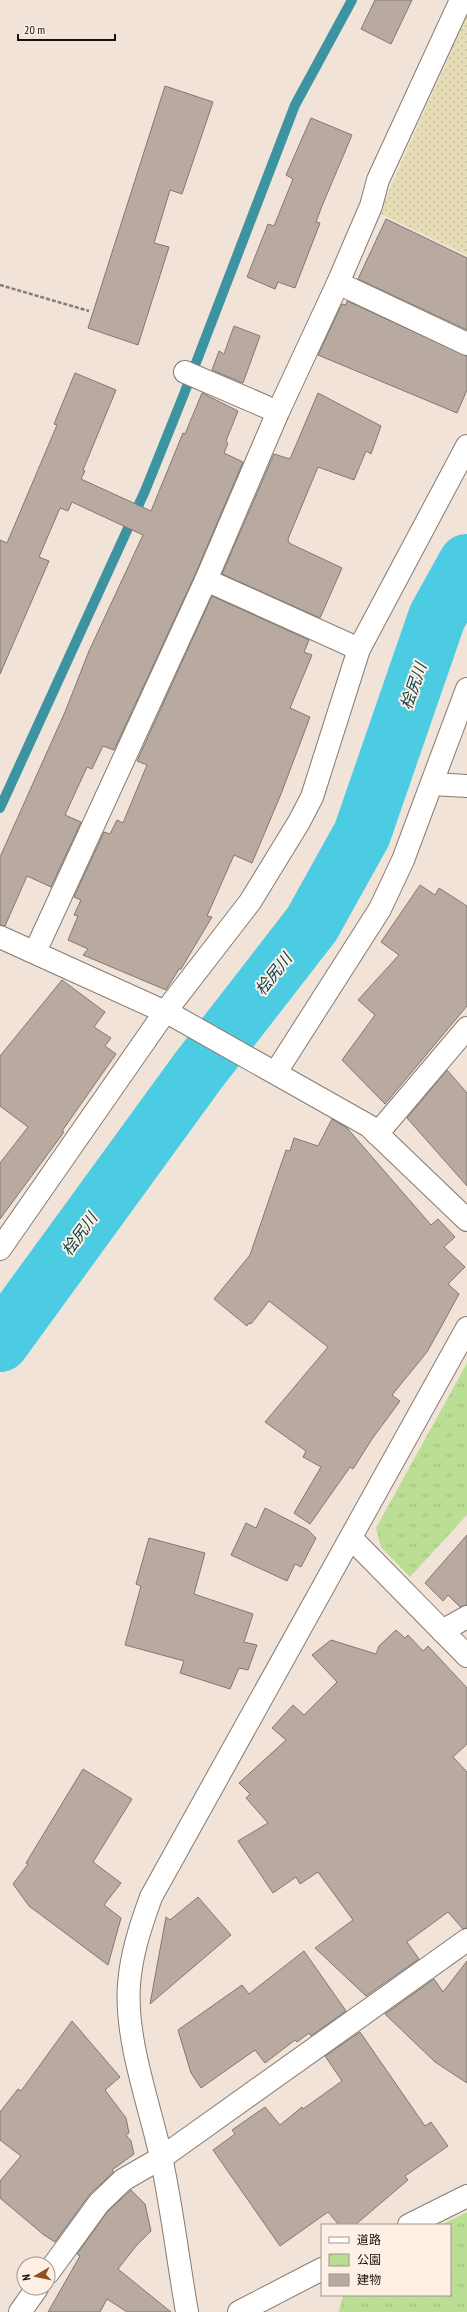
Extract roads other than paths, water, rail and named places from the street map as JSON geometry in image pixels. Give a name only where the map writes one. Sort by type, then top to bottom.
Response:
[{"type":"street","points":[[35,952],[206,580],[278,412],[338,283],[371,206],[378,180],[461,0]]},
{"type":"street","points":[[338,283],[467,344]]},
{"type":"street","points":[[184,372],[278,412]]},
{"type":"street","points":[[0,1249],[250,902],[312,797],[359,649],[467,446]]},
{"type":"street","points":[[206,580],[359,649]]},
{"type":"street","points":[[271,1070],[380,909],[403,860],[467,689]]},
{"type":"street","points":[[432,784],[467,786]]},
{"type":"street","points":[[0,938],[35,952],[170,1014],[368,1126],[467,1220]]},
{"type":"street","points":[[377,1134],[467,1028]]},
{"type":"street","points":[[187,2312],[161,2158],[129,2021],[129,1985],[133,1955],[140,1929],[151,1897],[467,1328]]},
{"type":"street","points":[[351,1538],[467,1656]]},
{"type":"street","points":[[442,1631],[467,1616]]},
{"type":"street","points":[[56,2262],[99,2203],[123,2180],[161,2158],[467,1940]]},
{"type":"street","points":[[410,2224],[467,2196]]},
{"type":"street","points":[[239,2312],[321,2271]]},
{"type":"street","points":[[20,2312],[31,2296]]},
{"type":"waterway","points":[[0,808],[145,491],[184,394],[295,105],[352,0]]},
{"type":"waterway","name":"桧尻川","points":[[0,1343],[198,1071],[312,924],[362,834],[437,617],[467,563]]}]
